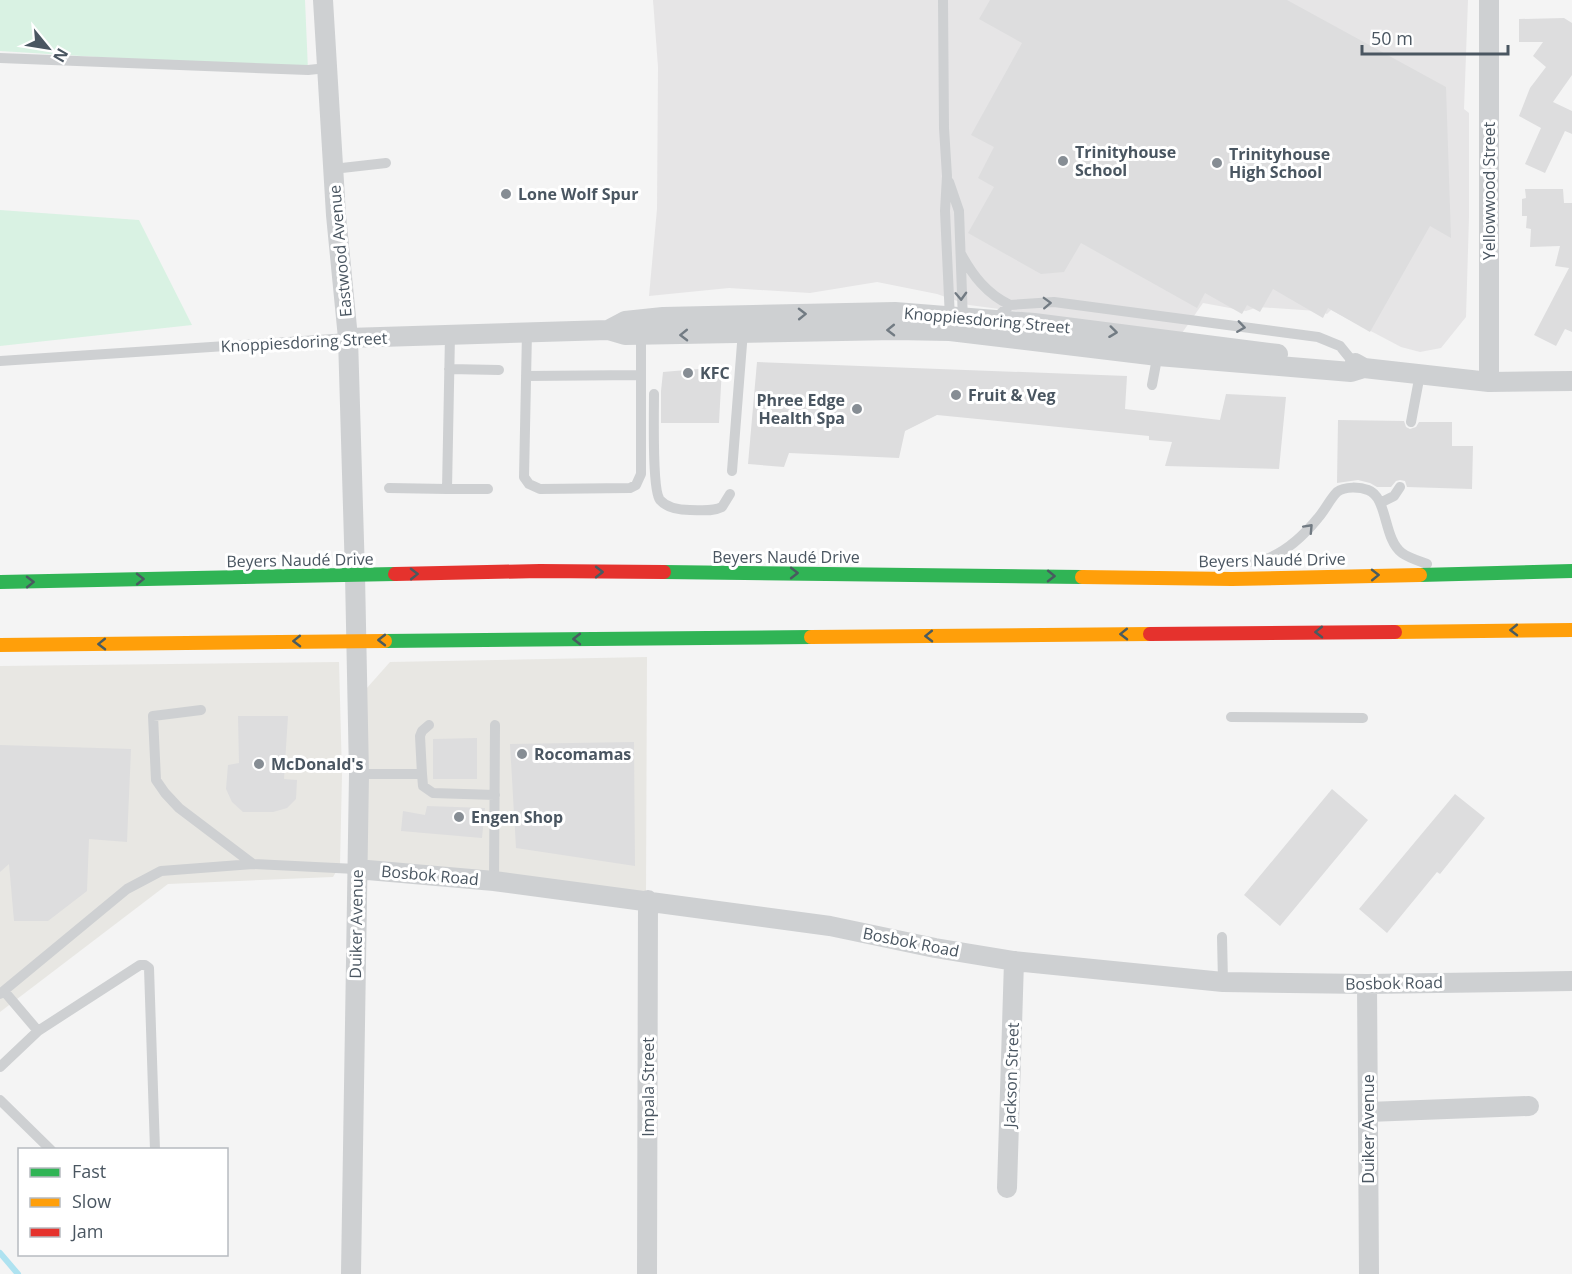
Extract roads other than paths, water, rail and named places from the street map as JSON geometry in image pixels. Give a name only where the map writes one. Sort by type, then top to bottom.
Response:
[{"type":"main road","name":"Beyers Naudé Drive","points":[[0,582],[540,571],[1244,579],[1572,572]]},
{"type":"main road","points":[[0,645],[1572,630]]},
{"type":"street","name":"Eastwood Avenue","points":[[323,0],[336,215],[348,338],[355,575]]},
{"type":"street","name":"Yellowwood Street","points":[[1489,0],[1489,382]]},
{"type":"street","name":"Knoppiesdoring Street","points":[[348,338],[608,330],[625,335],[640,335],[894,312],[956,324],[1351,372],[1359,365],[1489,382],[1572,381]]},
{"type":"street","name":"Knoppiesdoring Street","points":[[956,324],[995,319],[1159,347]]},
{"type":"street","name":"Knoppiesdoring Street","points":[[608,330],[625,321],[743,324]]},
{"type":"street","name":"Duiker Avenue","points":[[351,1274],[358,774],[355,575]]},
{"type":"street","name":"Bosbok Road","points":[[356,869],[494,881],[648,900],[830,926],[935,948],[1014,961],[1223,982],[1367,984],[1572,981]]},
{"type":"street","name":"Impala Street","points":[[647,1274],[648,900]]},
{"type":"street","name":"Jackson Street","points":[[1007,1188],[1014,961]]},
{"type":"street","name":"Duiker Avenue","points":[[1367,984],[1369,1274]]},
{"type":"street","points":[[1368,1112],[1529,1106]]},
{"type":"lane","points":[[943,0],[944,128],[947,176],[945,211],[956,324]]},
{"type":"lane","points":[[0,58],[308,70],[327,68]]},
{"type":"lane","points":[[333,169],[386,163]]},
{"type":"lane","points":[[947,176],[958,211],[956,324]]},
{"type":"lane","points":[[959,251],[970,271],[982,285],[1010,305],[1054,302],[1318,337],[1340,346],[1359,365]]},
{"type":"lane","points":[[995,319],[1010,305]]},
{"type":"lane","points":[[732,471],[743,324]]},
{"type":"lane","points":[[527,332],[524,477],[529,484],[540,489],[630,488],[636,485],[641,474],[640,335]]},
{"type":"lane","points":[[447,489],[450,334]]},
{"type":"lane","name":"Knoppiesdoring Street","points":[[0,361],[348,338]]},
{"type":"lane","points":[[1152,385],[1159,347]]},
{"type":"lane","points":[[449,369],[499,370]]},
{"type":"lane","points":[[1411,422],[1420,374]]},
{"type":"lane","points":[[526,375],[641,375]]},
{"type":"lane","points":[[654,394],[655,466],[659,499],[673,509],[708,510],[722,507],[730,494]]},
{"type":"lane","points":[[1380,503],[1394,495],[1401,487]]},
{"type":"lane","points":[[389,488],[488,489]]},
{"type":"lane","points":[[1206,563],[1258,561],[1270,557],[1304,534],[1336,494],[1345,489],[1358,489],[1375,494],[1390,537],[1402,553],[1425,563],[1475,573]]},
{"type":"lane","points":[[1138,577],[1162,567]]},
{"type":"lane","points":[[201,710],[153,716],[156,780],[180,808],[253,864]]},
{"type":"lane","points":[[1231,717],[1364,718]]},
{"type":"lane","points":[[429,725],[420,736],[423,786],[433,793],[495,795]]},
{"type":"lane","points":[[494,881],[495,725]]},
{"type":"lane","points":[[358,774],[422,774]]},
{"type":"lane","name":"Bosbok Road","points":[[2,993],[127,889],[161,871],[253,864],[356,869]]},
{"type":"lane","points":[[1222,938],[1223,982]]},
{"type":"lane","points":[[0,1067],[38,1031],[140,965],[149,968],[155,1148]]},
{"type":"lane","points":[[2,993],[38,1031]]},
{"type":"lane","points":[[0,1100],[50,1148]]},
{"type":"waterway","points":[[0,1253],[18,1274]]},
{"type":"place","name":"Trinityhouse School","points":[[1063,161]]},
{"type":"place","name":"Trinityhouse High School","points":[[1217,163]]},
{"type":"place","name":"Lone Wolf Spur","points":[[506,194]]},
{"type":"place","name":"KFC","points":[[688,373]]},
{"type":"place","name":"Fruit & Veg","points":[[956,395]]},
{"type":"place","name":"Phree Edge Health Spa","points":[[857,409]]},
{"type":"place","name":"Rocomamas","points":[[522,754]]},
{"type":"place","name":"McDonald's","points":[[259,764]]},
{"type":"place","name":"Engen Shop","points":[[459,817]]}]
